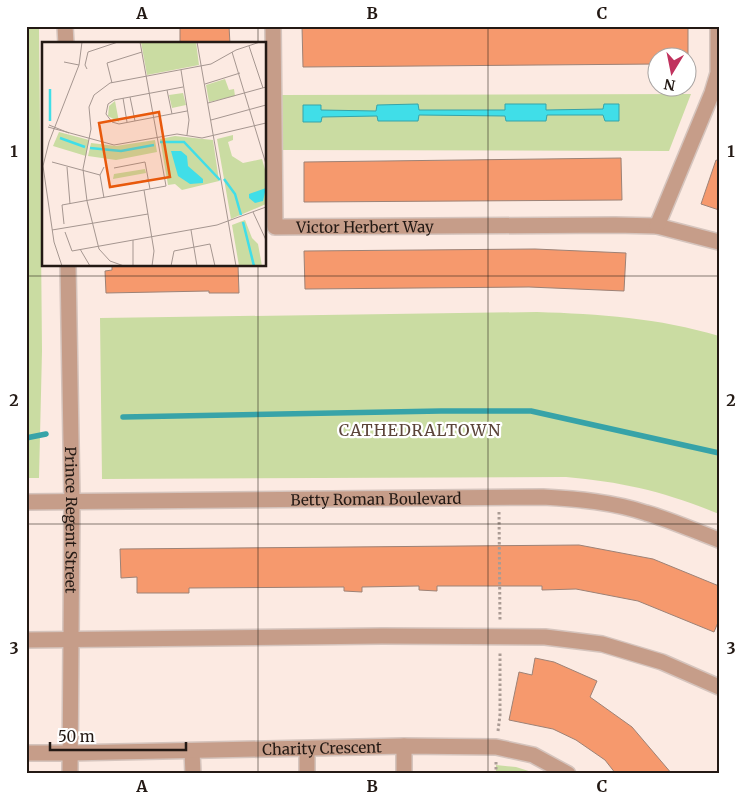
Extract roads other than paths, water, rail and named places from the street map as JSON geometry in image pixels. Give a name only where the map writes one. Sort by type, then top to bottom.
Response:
[{"type":"street","points":[[66,26],[66,42]]},
{"type":"street","name":"Victor Herbert Way","points":[[273,26],[275,227],[657,226]]},
{"type":"street","points":[[718,26],[718,73],[712,93],[657,226],[719,242]]},
{"type":"street","name":"Prince Regent Street","points":[[68,266],[72,502],[70,774]]},
{"type":"street","name":"Betty Roman Boulevard","points":[[26,502],[543,497],[611,504],[645,512],[719,540]]},
{"type":"street","points":[[26,640],[382,636],[545,637],[602,644],[662,662],[719,687]]},
{"type":"street","points":[[404,746],[404,774]]},
{"type":"street","name":"Charity Crescent","points":[[26,753],[69,754],[404,746],[496,746],[533,755],[568,774]]},
{"type":"street","points":[[307,749],[307,774]]},
{"type":"street","points":[[192,750],[193,774]]},
{"type":"water","points":[[418,104],[419,110],[505,110],[505,104],[546,104],[546,110],[603,109],[604,104],[619,104],[619,121],[605,121],[603,115],[547,115],[546,121],[506,121],[505,116],[419,115],[418,121],[378,121],[377,116],[322,117],[321,122],[303,122],[303,105],[321,105],[321,110],[376,111],[377,105]]},
{"type":"waterway","points":[[123,417],[531,411],[719,453]]},
{"type":"waterway","points":[[26,438],[46,434]]},
{"type":"district","name":"CATHEDRALTOWN","points":[[420,430]]}]
